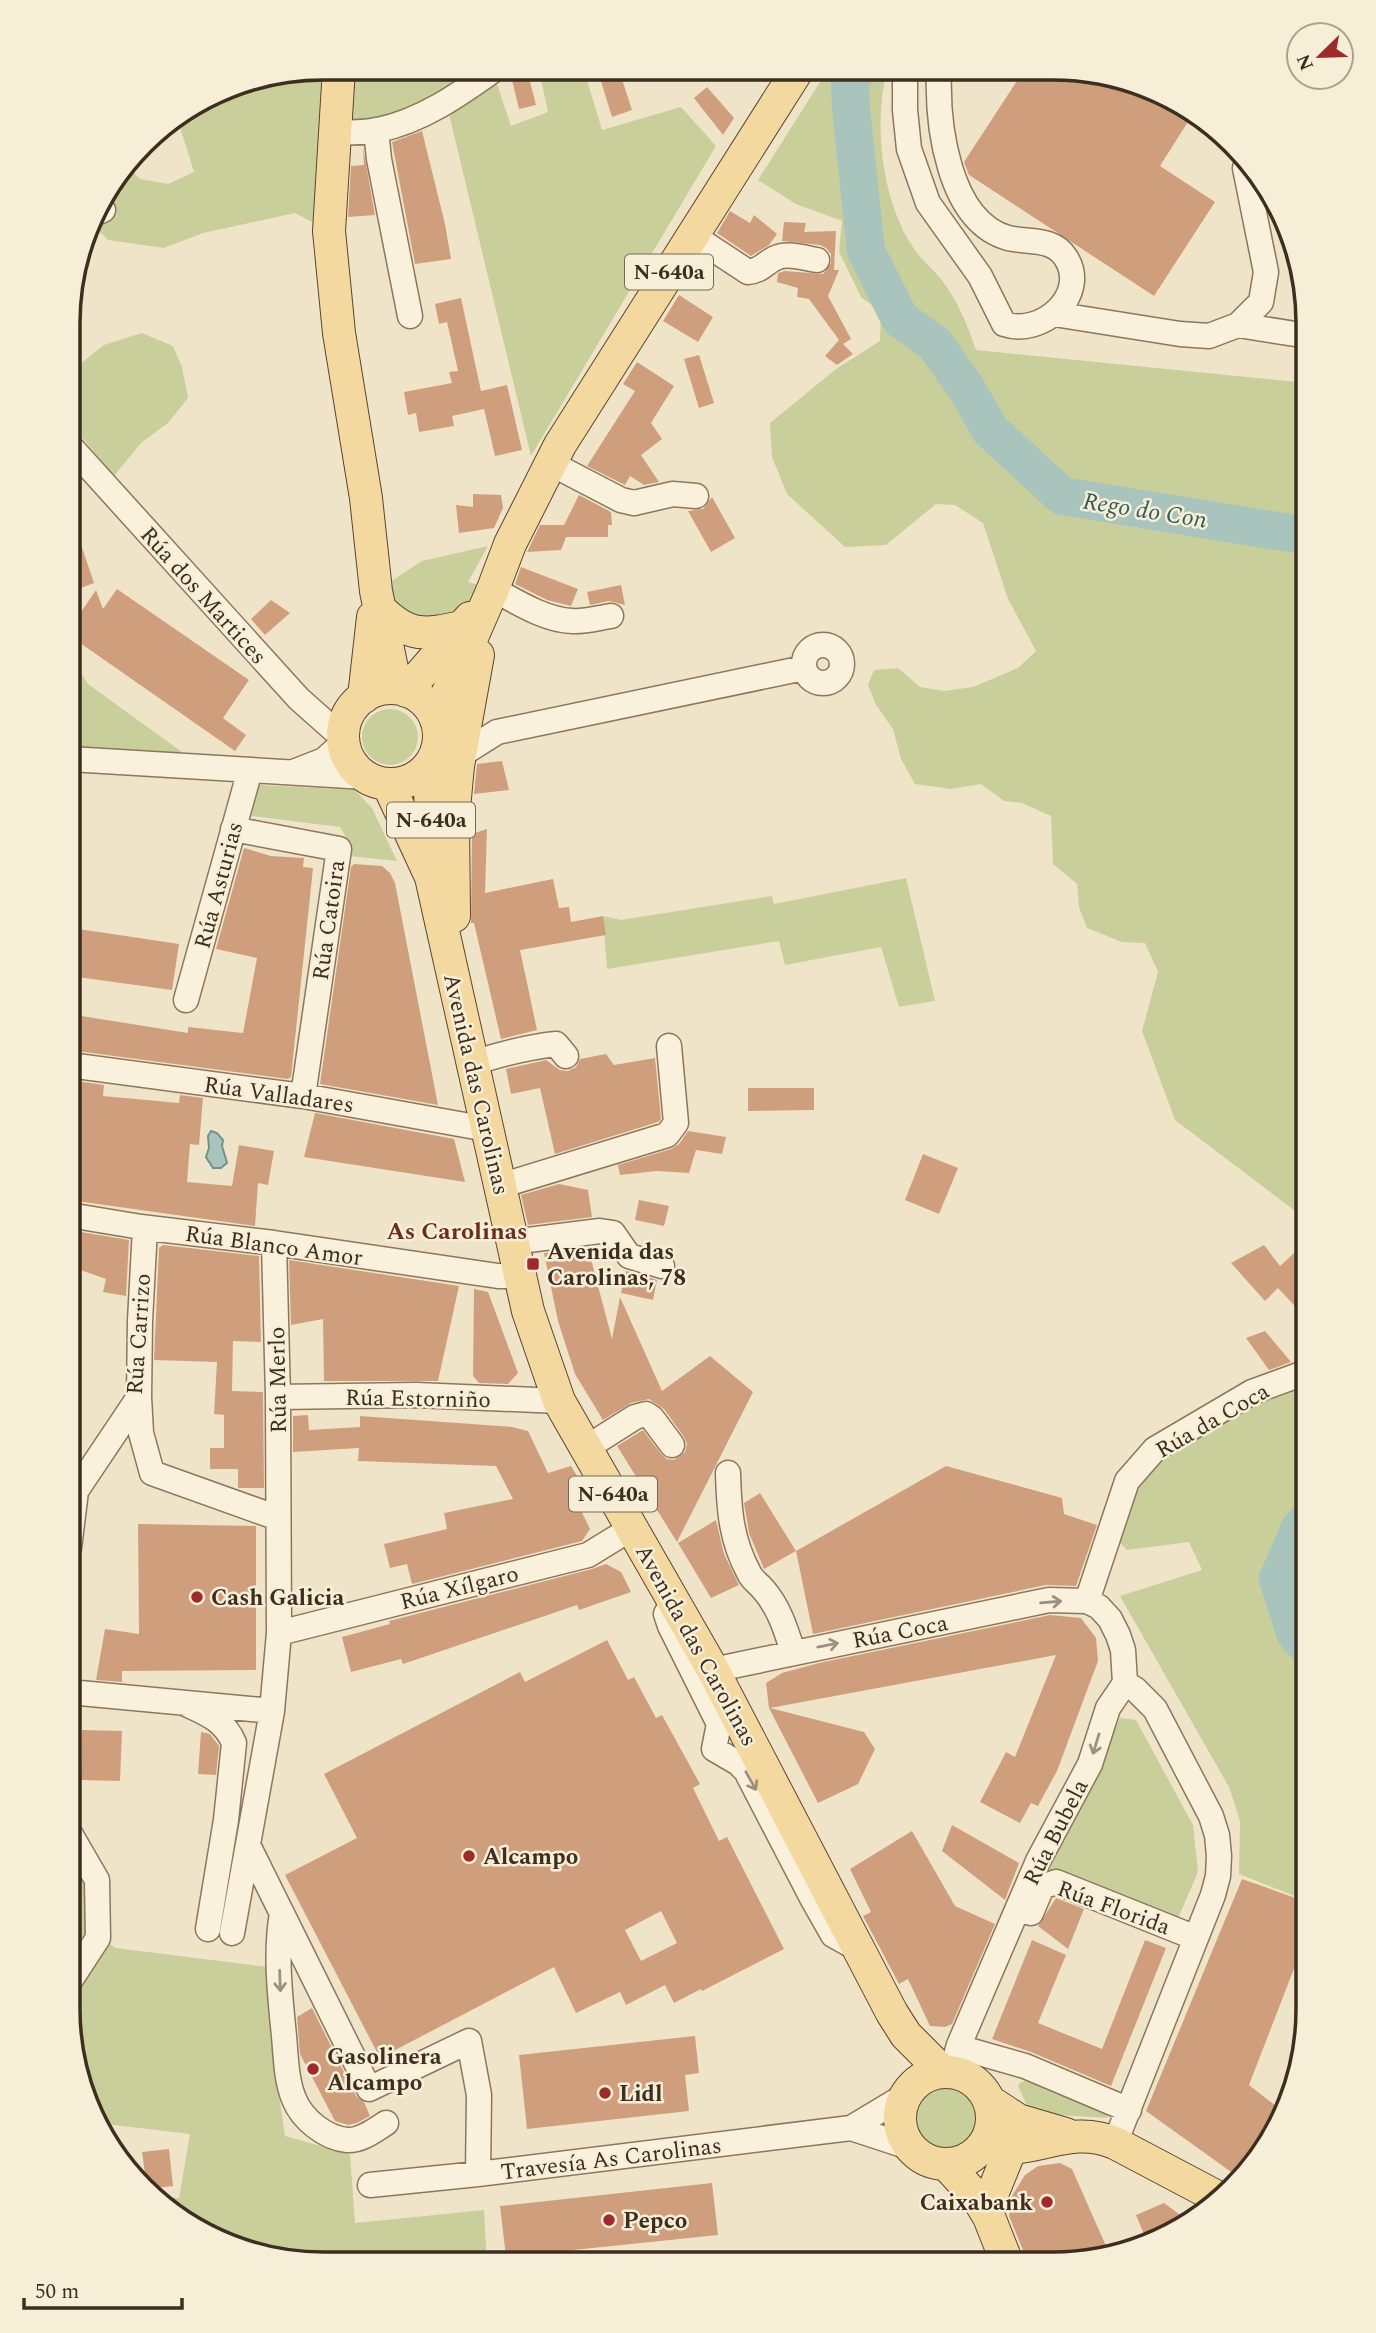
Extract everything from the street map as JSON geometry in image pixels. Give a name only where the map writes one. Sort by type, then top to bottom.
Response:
[{"type":"main road","points":[[338,80],[329,231],[342,358],[366,498],[378,600],[401,689]]},
{"type":"main road","name":"N-640a","points":[[449,959],[454,914],[453,820],[445,760],[437,750],[439,735],[436,720],[510,544],[550,463],[789,80]]},
{"type":"main road","name":"N-640a","points":[[401,689],[463,627],[491,593]]},
{"type":"main road","name":"N-640a","points":[[431,877],[445,760],[468,706],[491,593]]},
{"type":"main road","points":[[378,600],[395,624],[428,635],[463,627]]},
{"type":"main road","points":[[364,697],[378,600]]},
{"type":"main road","points":[[343,740],[348,714],[364,697],[379,690],[401,689],[424,702],[436,720]]},
{"type":"main road","name":"N-640a","points":[[343,740],[347,755],[355,767],[376,780],[404,783],[445,760]]},
{"type":"main road","name":"N-640a","points":[[376,780],[431,877],[449,959]]},
{"type":"main road","name":"Avenida das Carolinas","points":[[449,959],[528,1311],[559,1401],[713,1670],[858,1949],[906,2035]]},
{"type":"main road","name":"N-640a","points":[[906,2035],[957,2067],[981,2088],[989,2101]]},
{"type":"main road","name":"N-640a","points":[[906,2035],[909,2091],[901,2107],[900,2120],[902,2133],[909,2147]]},
{"type":"main road","points":[[909,2091],[920,2078],[957,2067]]},
{"type":"main road","points":[[989,2101],[1018,2120],[1070,2136]]},
{"type":"main road","points":[[989,2101],[993,2125],[990,2207],[1004,2252]]},
{"type":"main road","points":[[909,2147],[933,2162],[946,2164],[991,2149],[1070,2136],[1098,2137],[1115,2143],[1210,2193]]},
{"type":"main road","points":[[946,2164],[990,2207]]},
{"type":"street","points":[[334,133],[376,130],[427,113],[478,80]]},
{"type":"street","points":[[905,80],[909,149],[928,203],[980,276],[1004,324],[1014,327],[1035,326],[1054,314],[1070,291],[1074,274],[1065,255],[1042,241],[1008,238],[979,222],[967,204],[949,165],[944,143],[938,80]]},
{"type":"street","points":[[376,130],[379,159],[410,316]]},
{"type":"street","points":[[1054,314],[1209,336],[1238,325],[1261,302],[1266,272],[1247,179]]},
{"type":"street","points":[[692,235],[748,272],[758,271],[777,257],[817,260]]},
{"type":"street","points":[[1238,325],[1296,334]]},
{"type":"street","name":"Rúa dos Martices","points":[[80,457],[299,699],[343,740]]},
{"type":"street","points":[[550,463],[621,500],[634,503],[673,494],[696,496]]},
{"type":"street","points":[[491,593],[560,620],[575,622],[611,615]]},
{"type":"street","points":[[445,760],[497,732],[804,668]]},
{"type":"street","points":[[468,706],[485,727],[497,732]]},
{"type":"street","points":[[292,773],[324,760],[343,740]]},
{"type":"street","points":[[80,760],[376,780]]},
{"type":"street","name":"Rúa Asturias","points":[[186,1000],[250,770]]},
{"type":"street","name":"Rúa Catoira","points":[[233,829],[339,849],[303,1096]]},
{"type":"street","points":[[473,1063],[513,1050],[556,1044],[566,1056]]},
{"type":"street","points":[[500,1186],[667,1135],[676,1122],[669,1046]]},
{"type":"street","name":"Rúa Valladares","points":[[80,1066],[303,1096],[487,1129]]},
{"type":"street","name":"Rúa Blanco Amor","points":[[80,1217],[485,1274],[520,1276]]},
{"type":"street","name":"Rúa Carrizo","points":[[80,1485],[139,1397],[145,1228]]},
{"type":"street","points":[[512,1242],[600,1231],[612,1233],[629,1256],[662,1266]]},
{"type":"street","name":"Rúa Merlo","points":[[274,1243],[278,1518]]},
{"type":"street","name":"Rúa da Coca","points":[[1087,1601],[1127,1481],[1155,1449],[1252,1392],[1295,1376]]},
{"type":"street","name":"Rúa Estorniño","points":[[278,1397],[416,1395],[559,1401]]},
{"type":"street","points":[[139,1397],[141,1433],[152,1473],[278,1518],[279,1633],[272,1711],[248,1845],[220,1931],[226,1820],[234,1743],[218,1719],[184,1703]]},
{"type":"street","points":[[586,1448],[635,1417],[646,1414],[672,1445]]},
{"type":"street","points":[[728,1474],[729,1514],[734,1542],[750,1577],[763,1589],[777,1609],[793,1652]]},
{"type":"street","name":"Rúa Xílgaro","points":[[279,1633],[588,1555],[632,1528]]},
{"type":"street","points":[[673,1599],[666,1614],[670,1626],[719,1724],[706,1753],[738,1763],[746,1771],[833,1935],[858,1949]]},
{"type":"street","name":"Rúa Coca","points":[[713,1670],[1049,1601],[1087,1601]]},
{"type":"street","points":[[1087,1601],[1099,1607],[1110,1619],[1118,1635],[1125,1683]]},
{"type":"street","name":"Rúa Florida","points":[[1115,2143],[1196,1938],[1218,1876],[1220,1856],[1211,1816],[1164,1723],[1146,1699],[1125,1683]]},
{"type":"street","name":"Rúa Bubela","points":[[957,2067],[964,2034],[1038,1861],[1086,1773],[1108,1709],[1125,1683]]},
{"type":"street","points":[[80,1693],[272,1711]]},
{"type":"street","points":[[248,1845],[369,2089],[469,2041],[479,2095],[478,2174]]},
{"type":"street","points":[[80,1851],[97,1880],[99,1938],[80,1966]]},
{"type":"street","name":"Rúa Florida","points":[[957,2067],[1042,1887],[1049,1883],[1056,1882],[1196,1938]]},
{"type":"street","points":[[282,1913],[278,1938],[280,1999],[286,2068],[293,2098],[302,2114],[330,2135],[348,2140],[361,2137],[386,2123]]},
{"type":"street","points":[[957,2067],[1025,2066],[1129,2110]]},
{"type":"street","points":[[851,2128],[909,2091]]},
{"type":"street","points":[[851,2128],[909,2147]]},
{"type":"street","name":"Travesía As Carolinas","points":[[370,2185],[851,2128]]},
{"type":"green space","points":[[324,80],[496,80],[511,126],[548,112],[541,80],[587,80],[602,130],[681,107],[716,146],[531,456],[444,93],[373,120],[337,117],[329,231],[295,213],[203,233],[164,248],[108,240],[99,231],[121,188],[133,172],[140,179],[168,184],[194,172],[180,127],[188,121],[245,93],[292,83]]},
{"type":"green space","points":[[821,80],[885,80],[881,138],[887,185],[894,208],[916,251],[952,296],[976,350],[1296,382],[1295,1211],[1175,1120],[1142,1031],[1158,972],[1145,943],[1122,942],[1087,928],[1079,907],[1077,884],[1053,864],[1051,816],[1022,803],[1004,801],[981,784],[951,789],[915,784],[901,759],[893,729],[876,705],[868,685],[874,670],[898,668],[920,687],[944,691],[973,687],[1018,668],[1036,651],[1008,599],[983,523],[955,505],[936,504],[886,545],[845,547],[787,494],[772,457],[770,423],[836,369],[880,341],[881,312],[861,297],[839,252],[842,221],[796,204],[758,180]]},
{"type":"green space","points":[[142,333],[173,346],[182,367],[188,398],[168,423],[141,443],[114,476],[80,435],[80,364],[104,345]]},
{"type":"green space","points":[[488,546],[468,582],[493,589],[428,634],[376,591],[422,561]]},
{"type":"green space","points":[[80,671],[88,684],[182,752],[80,757]]},
{"type":"green space","points":[[385,709],[395,709],[410,717],[416,726],[416,748],[410,757],[395,765],[385,765],[367,753],[362,742],[362,732],[374,714]]},
{"type":"green space","points":[[257,785],[355,790],[372,808],[397,861],[349,856],[348,840],[340,827],[252,816]]},
{"type":"green space","points":[[906,878],[935,1001],[899,1007],[881,947],[785,965],[779,941],[607,969],[603,916],[621,920],[772,896],[774,904]]},
{"type":"green space","points":[[1295,1378],[1295,1896],[1239,1874],[1240,1821],[1229,1787],[1120,1596],[1202,1570],[1189,1542],[1127,1550],[1108,1531],[1155,1449]]},
{"type":"green space","points":[[1120,1718],[1136,1720],[1193,1825],[1198,1872],[1178,1918],[1168,1919],[1044,1867],[1085,1793]]},
{"type":"green space","points":[[80,1851],[97,1880],[99,1938],[116,1948],[269,1967],[278,2088],[285,2136],[350,2154],[355,2223],[484,2210],[486,2252],[292,2250],[231,2234],[202,2220],[171,2198],[179,2198],[190,2134],[110,2125],[99,2102],[85,2057],[81,2025]]},
{"type":"green space","points":[[1031,2078],[1109,2114],[1107,2118],[1043,2114],[1027,2106],[1018,2086]]},
{"type":"green space","points":[[947,2085],[965,2091],[973,2099],[979,2117],[973,2135],[965,2143],[947,2149],[929,2143],[921,2135],[915,2117],[921,2099],[929,2091]]},
{"type":"water","points":[[211,1131],[223,1140],[227,1163],[221,1168],[213,1168],[206,1157]]},
{"type":"building","points":[[512,80],[530,80],[536,105],[519,109]]},
{"type":"building","points":[[601,80],[622,80],[632,110],[612,117]]},
{"type":"building","points":[[1017,80],[1084,83],[1145,99],[1188,122],[1160,166],[1215,202],[1154,296],[969,175],[964,162]]},
{"type":"building","points":[[707,87],[734,118],[723,135],[694,98]]},
{"type":"building","points":[[422,131],[451,259],[415,264],[392,142]]},
{"type":"building","points":[[363,147],[375,215],[348,217],[351,166],[364,165]]},
{"type":"building","points":[[730,211],[750,223],[754,215],[777,234],[769,245],[751,256],[717,233]]},
{"type":"building","points":[[784,222],[806,223],[804,232],[836,231],[834,270],[839,270],[828,296],[851,339],[843,344],[853,354],[837,365],[825,356],[839,340],[809,299],[797,297],[798,288],[777,282],[778,273],[785,271],[823,274],[831,263],[831,254],[820,245],[782,241]]},
{"type":"building","points":[[679,295],[713,317],[698,342],[663,321]]},
{"type":"building","points":[[461,298],[481,391],[507,385],[522,450],[495,456],[484,409],[452,416],[454,426],[419,432],[416,413],[408,415],[404,392],[452,383],[449,372],[458,371],[447,322],[439,324],[435,304]]},
{"type":"building","points":[[699,355],[714,403],[699,408],[684,359]]},
{"type":"building","points":[[637,362],[674,386],[651,423],[662,439],[641,455],[659,482],[644,485],[630,476],[625,485],[587,466],[635,391],[623,384]]},
{"type":"building","points":[[473,494],[501,495],[503,508],[494,528],[459,533],[456,505],[473,507]]},
{"type":"building","points":[[579,495],[611,512],[612,525],[608,525],[608,537],[566,537],[561,550],[527,552],[540,525],[564,525]]},
{"type":"building","points":[[712,497],[735,538],[711,552],[688,511],[703,509]]},
{"type":"building","points":[[80,542],[94,583],[80,588]]},
{"type":"building","points":[[521,567],[578,589],[571,606],[547,600],[515,584]]},
{"type":"building","points":[[621,585],[625,605],[609,601],[590,605],[587,592]]},
{"type":"building","points":[[117,589],[249,680],[223,718],[246,735],[235,751],[80,643],[80,613],[96,590],[103,609]]},
{"type":"building","points":[[271,600],[290,613],[265,635],[251,619]]},
{"type":"building","points":[[502,761],[509,790],[474,794],[477,764]]},
{"type":"building","points":[[487,829],[485,893],[553,879],[559,908],[569,907],[571,922],[603,916],[606,935],[520,950],[537,1030],[501,1039],[474,923],[471,923],[472,834]]},
{"type":"building","points":[[244,848],[271,856],[304,858],[303,867],[313,868],[291,1077],[288,1079],[80,1051],[80,1016],[188,1033],[188,1027],[243,1033],[257,958],[216,949]]},
{"type":"building","points":[[354,864],[382,866],[390,873],[395,883],[438,1105],[320,1084],[351,867]]},
{"type":"building","points":[[80,929],[179,944],[172,990],[80,977]]},
{"type":"building","points":[[606,1054],[614,1065],[655,1058],[661,1119],[555,1154],[540,1088],[511,1094],[506,1069],[546,1060],[560,1070],[568,1071],[576,1067],[580,1059]]},
{"type":"building","points":[[80,1082],[104,1085],[103,1096],[179,1103],[180,1095],[203,1098],[199,1145],[190,1144],[187,1182],[232,1186],[239,1145],[274,1151],[268,1185],[258,1183],[255,1226],[80,1202]]},
{"type":"building","points":[[748,1088],[814,1088],[814,1110],[748,1111]]},
{"type":"building","points":[[315,1113],[454,1139],[465,1182],[304,1157]]},
{"type":"building","points":[[688,1131],[726,1137],[722,1154],[696,1150],[689,1173],[657,1171],[620,1175],[618,1165],[671,1149],[679,1144]]},
{"type":"building","points":[[923,1154],[958,1168],[939,1214],[905,1200]]},
{"type":"building","points":[[559,1184],[588,1190],[592,1217],[528,1225],[521,1195]]},
{"type":"building","points":[[639,1200],[669,1206],[664,1226],[635,1220]]},
{"type":"building","points":[[80,1232],[129,1240],[126,1296],[103,1292],[106,1279],[80,1270]]},
{"type":"building","points":[[163,1245],[259,1256],[261,1342],[233,1341],[232,1391],[263,1392],[264,1488],[238,1488],[238,1469],[210,1469],[210,1448],[224,1448],[224,1415],[214,1414],[217,1362],[154,1360],[159,1248]]},
{"type":"building","points":[[1264,1245],[1280,1266],[1295,1252],[1295,1307],[1278,1288],[1265,1301],[1231,1263]]},
{"type":"building","points":[[588,1248],[612,1339],[620,1297],[662,1391],[710,1356],[753,1392],[677,1542],[617,1446],[643,1430],[661,1454],[674,1460],[685,1452],[687,1444],[684,1437],[664,1409],[649,1399],[631,1403],[603,1420],[575,1374],[558,1321],[544,1253]]},
{"type":"building","points":[[289,1260],[459,1286],[438,1381],[324,1381],[323,1319],[291,1325]]},
{"type":"building","points":[[626,1271],[657,1280],[653,1300],[621,1293]]},
{"type":"building","points":[[474,1289],[488,1292],[518,1373],[508,1384],[479,1383],[473,1376]]},
{"type":"building","points":[[1265,1331],[1291,1362],[1269,1370],[1246,1338]]},
{"type":"building","points":[[308,1415],[309,1430],[360,1427],[360,1416],[512,1427],[528,1431],[548,1473],[571,1466],[589,1496],[575,1498],[590,1529],[582,1541],[412,1584],[407,1564],[390,1568],[384,1544],[447,1529],[444,1513],[513,1499],[496,1466],[358,1461],[359,1448],[293,1452],[293,1416]]},
{"type":"building","points":[[946,1466],[1062,1498],[1064,1514],[1097,1525],[1076,1586],[1046,1585],[813,1634],[796,1551]]},
{"type":"building","points":[[760,1493],[796,1551],[764,1569],[749,1533],[744,1503]]},
{"type":"building","points":[[716,1520],[724,1554],[739,1585],[711,1598],[678,1543]]},
{"type":"building","name":"Cash Galicia","points":[[138,1524],[256,1526],[256,1670],[122,1671],[122,1682],[96,1680],[105,1629],[139,1634]]},
{"type":"building","points":[[606,1564],[621,1572],[631,1592],[579,1610],[577,1605],[403,1664],[401,1659],[351,1672],[342,1637],[390,1624],[389,1621]]},
{"type":"building","points":[[1050,1615],[1081,1618],[1096,1638],[1098,1661],[1057,1771],[1038,1806],[1031,1803],[1020,1823],[980,1802],[1006,1752],[1015,1757],[1056,1655],[770,1708],[864,1732],[875,1749],[858,1784],[818,1803],[769,1708],[766,1683],[782,1673],[819,1663]]},
{"type":"building","name":"Alcampo","points":[[607,1640],[628,1680],[634,1677],[656,1718],[662,1715],[700,1784],[693,1788],[719,1841],[727,1837],[784,1949],[674,2003],[665,1985],[626,2005],[620,1992],[576,2013],[554,1967],[380,2058],[285,1875],[357,1838],[324,1774],[520,1672],[525,1682]],"holes":[[[661,1911],[677,1943],[641,1961],[625,1930]]]},
{"type":"building","points":[[82,1730],[122,1731],[120,1781],[81,1780]]},
{"type":"building","points":[[201,1732],[210,1734],[219,1746],[216,1775],[198,1774]]},
{"type":"building","points":[[952,1825],[1019,1863],[1005,1900],[942,1851]]},
{"type":"building","points":[[912,1831],[955,1906],[995,1924],[952,2024],[945,2027],[930,2026],[908,1979],[899,1984],[863,1916],[871,1912],[850,1869]]},
{"type":"building","points":[[1242,1879],[1295,1898],[1295,1966],[1249,2085],[1275,2105],[1255,2145],[1232,2173],[1146,2111]]},
{"type":"building","points":[[1056,1898],[1084,1909],[1068,1949],[1038,1926]]},
{"type":"building","points":[[1032,1940],[1066,1955],[1038,2023],[1102,2049],[1145,1940],[1166,1948],[1111,2086],[1031,2052],[992,2039]]},
{"type":"building","points":[[312,2008],[356,2096],[364,2102],[370,2116],[357,2123],[348,2125],[335,2121],[300,2054],[297,2017]]},
{"type":"building","name":"Lidl","points":[[695,2036],[699,2073],[685,2075],[689,2111],[527,2129],[519,2055]]},
{"type":"building","points":[[169,2149],[173,2186],[159,2188],[152,2181],[145,2173],[142,2152]]},
{"type":"building","points":[[1060,2163],[1072,2169],[1106,2246],[1068,2252],[1024,2252],[1009,2216],[1012,2196],[1025,2175],[1038,2166]]},
{"type":"building","name":"Pepco","points":[[712,2183],[718,2235],[554,2252],[505,2252],[500,2206]]},
{"type":"building","points":[[1164,2203],[1181,2215],[1144,2234],[1136,2215]]},
{"type":"waterway","name":"Rego do Con","points":[[852,80],[851,109],[866,251],[900,319],[935,344],[968,391],[990,430],[1062,496],[1296,534]]},
{"type":"waterway","points":[[1295,1539],[1278,1579],[1295,1633]]},
{"type":"place","name":"Avenida das Carolinas, 78","points":[[533,1264]]},
{"type":"place","name":"Cash Galicia","points":[[197,1597]]},
{"type":"place","name":"Alcampo","points":[[469,1856]]},
{"type":"place","name":"Gasolinera Alcampo","points":[[313,2069]]},
{"type":"place","name":"Lidl","points":[[605,2093]]},
{"type":"place","name":"Caixabank","points":[[1047,2202]]},
{"type":"place","name":"Pepco","points":[[609,2220]]},
{"type":"district","name":"As Carolinas","points":[[457,1231]]}]
